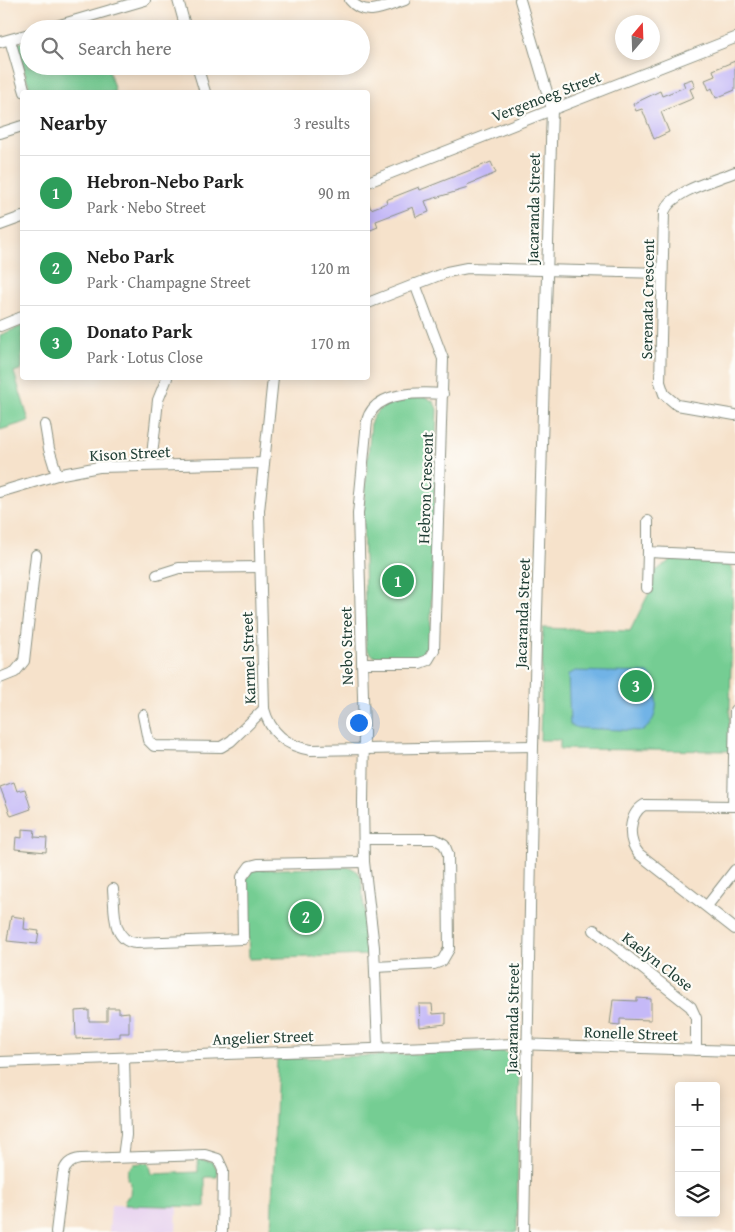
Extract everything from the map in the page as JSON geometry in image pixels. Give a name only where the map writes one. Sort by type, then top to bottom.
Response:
[{"type":"street","points":[[77,20],[145,0]]},
{"type":"street","points":[[178,0],[184,20]]},
{"type":"street","points":[[350,0],[358,8],[369,11],[405,0]]},
{"type":"street","name":"Jacaranda Street","points":[[520,0],[552,110],[533,746],[524,1232]]},
{"type":"street","points":[[20,37],[5,41],[24,90]]},
{"type":"street","name":"Vergenoeg Street","points":[[370,181],[735,38]]},
{"type":"street","points":[[200,75],[204,90]]},
{"type":"street","points":[[0,133],[20,127]]},
{"type":"street","name":"Serenata Crescent","points":[[735,172],[678,195],[668,204],[664,217],[660,382],[664,394],[672,403],[682,407],[735,415]]},
{"type":"street","points":[[0,225],[20,217]]},
{"type":"street","points":[[370,302],[415,284],[467,268],[662,273]]},
{"type":"street","name":"Hebron Crescent","points":[[362,663],[420,662],[428,660],[434,650],[443,394],[442,355],[415,284]]},
{"type":"street","points":[[0,326],[20,318]]},
{"type":"street","points":[[151,465],[158,400],[166,380]]},
{"type":"street","name":"Karmel Street","points":[[273,380],[259,512],[264,708],[275,732],[295,746],[310,750],[533,746]]},
{"type":"street","name":"Nebo Street","points":[[378,1048],[375,968],[364,862],[358,514],[368,417],[377,405],[409,393],[443,394]]},
{"type":"street","points":[[45,425],[49,449],[58,475]]},
{"type":"street","name":"Kison Street","points":[[0,492],[58,475],[100,467],[264,463]]},
{"type":"street","points":[[647,588],[648,521]]},
{"type":"street","points":[[648,552],[735,556]]},
{"type":"street","points":[[0,678],[16,672],[24,661],[36,555]]},
{"type":"street","points":[[157,575],[179,568],[260,567]]},
{"type":"street","points":[[143,715],[148,740],[154,746],[217,747],[228,743],[264,708]]},
{"type":"street","points":[[735,710],[734,806],[644,805],[635,812],[633,818],[632,842],[639,854],[735,929]]},
{"type":"street","points":[[364,839],[434,839],[444,844],[448,854],[449,949],[445,958],[434,964],[375,968]]},
{"type":"street","points":[[113,889],[118,933],[127,942],[243,940],[242,877],[250,866],[258,864],[364,862]]},
{"type":"street","points":[[707,906],[735,870]]},
{"type":"street","name":"Kaelyn Close","points":[[594,930],[691,1006],[696,1018],[696,1050]]},
{"type":"street","name":"Angelier Street","points":[[0,1062],[526,1044]]},
{"type":"street","name":"Ronelle Street","points":[[526,1044],[735,1051]]},
{"type":"street","points":[[123,1157],[126,1135],[124,1058]]},
{"type":"street","points":[[56,1232],[63,1174],[68,1164],[75,1159],[205,1154],[218,1159],[224,1170],[222,1232]]},
{"type":"shaded area","points":[[111,1205],[177,1207],[176,1232],[109,1232]]},
{"type":"green space","points":[[20,43],[20,57],[16,44]]},
{"type":"green space","points":[[26,75],[110,75],[114,90],[30,90]]},
{"type":"green space","points":[[20,327],[20,370],[14,372],[29,421],[0,430],[0,335]]},
{"type":"green space","points":[[426,397],[434,402],[437,409],[430,649],[421,657],[399,660],[382,659],[369,653],[366,647],[363,515],[371,422],[380,409],[386,405],[410,398]]},
{"type":"green space","points":[[672,559],[715,560],[729,566],[733,571],[729,751],[560,749],[560,740],[540,740],[543,628],[630,631],[649,593],[652,593],[653,573]]},
{"type":"green space","points":[[350,867],[357,871],[361,877],[369,955],[249,959],[246,880],[252,870]]},
{"type":"green space","points":[[503,1051],[515,1058],[519,1072],[517,1232],[271,1232],[277,1059]]},
{"type":"green space","points":[[198,1159],[213,1162],[218,1171],[217,1177],[205,1177],[205,1207],[124,1205],[125,1199],[130,1195],[131,1183],[127,1179],[128,1170],[134,1164],[149,1162],[152,1174],[198,1172]]},
{"type":"water","points":[[575,671],[648,673],[656,682],[656,709],[652,721],[643,731],[578,728],[570,725],[568,675]]},
{"type":"building","points":[[735,61],[735,90],[716,98],[712,88],[709,90],[705,80],[715,76],[713,70]]},
{"type":"building","points":[[692,79],[695,87],[690,89],[694,98],[661,112],[669,132],[654,139],[642,109],[636,111],[633,104],[660,91],[662,96],[685,87],[683,82]]},
{"type":"building","points":[[491,162],[496,173],[467,185],[468,188],[425,201],[429,212],[416,217],[413,207],[376,221],[378,227],[370,230],[370,206],[371,209],[387,203],[386,200],[419,187],[420,190]]},
{"type":"building","points":[[14,782],[17,791],[25,789],[31,809],[11,816],[0,787]]},
{"type":"building","points":[[22,829],[35,830],[34,837],[47,838],[46,852],[15,849],[16,837],[22,838]]},
{"type":"building","points":[[11,916],[25,918],[24,929],[39,931],[37,944],[7,941]]},
{"type":"building","points":[[637,998],[651,999],[651,1020],[620,1019],[620,1025],[610,1024],[613,1000],[637,1001]]},
{"type":"building","points":[[419,1004],[432,1004],[433,1014],[446,1013],[446,1024],[420,1027]]},
{"type":"building","points":[[107,1008],[119,1008],[119,1013],[129,1012],[129,1033],[120,1033],[120,1037],[76,1039],[75,1011],[89,1010],[89,1021],[107,1021]]},
{"type":"place","name":"Hebron-Nebo Park","points":[[398,581]]},
{"type":"place","name":"Donato Park","points":[[636,686]]},
{"type":"place","name":"Nebo Park","points":[[306,917]]}]
